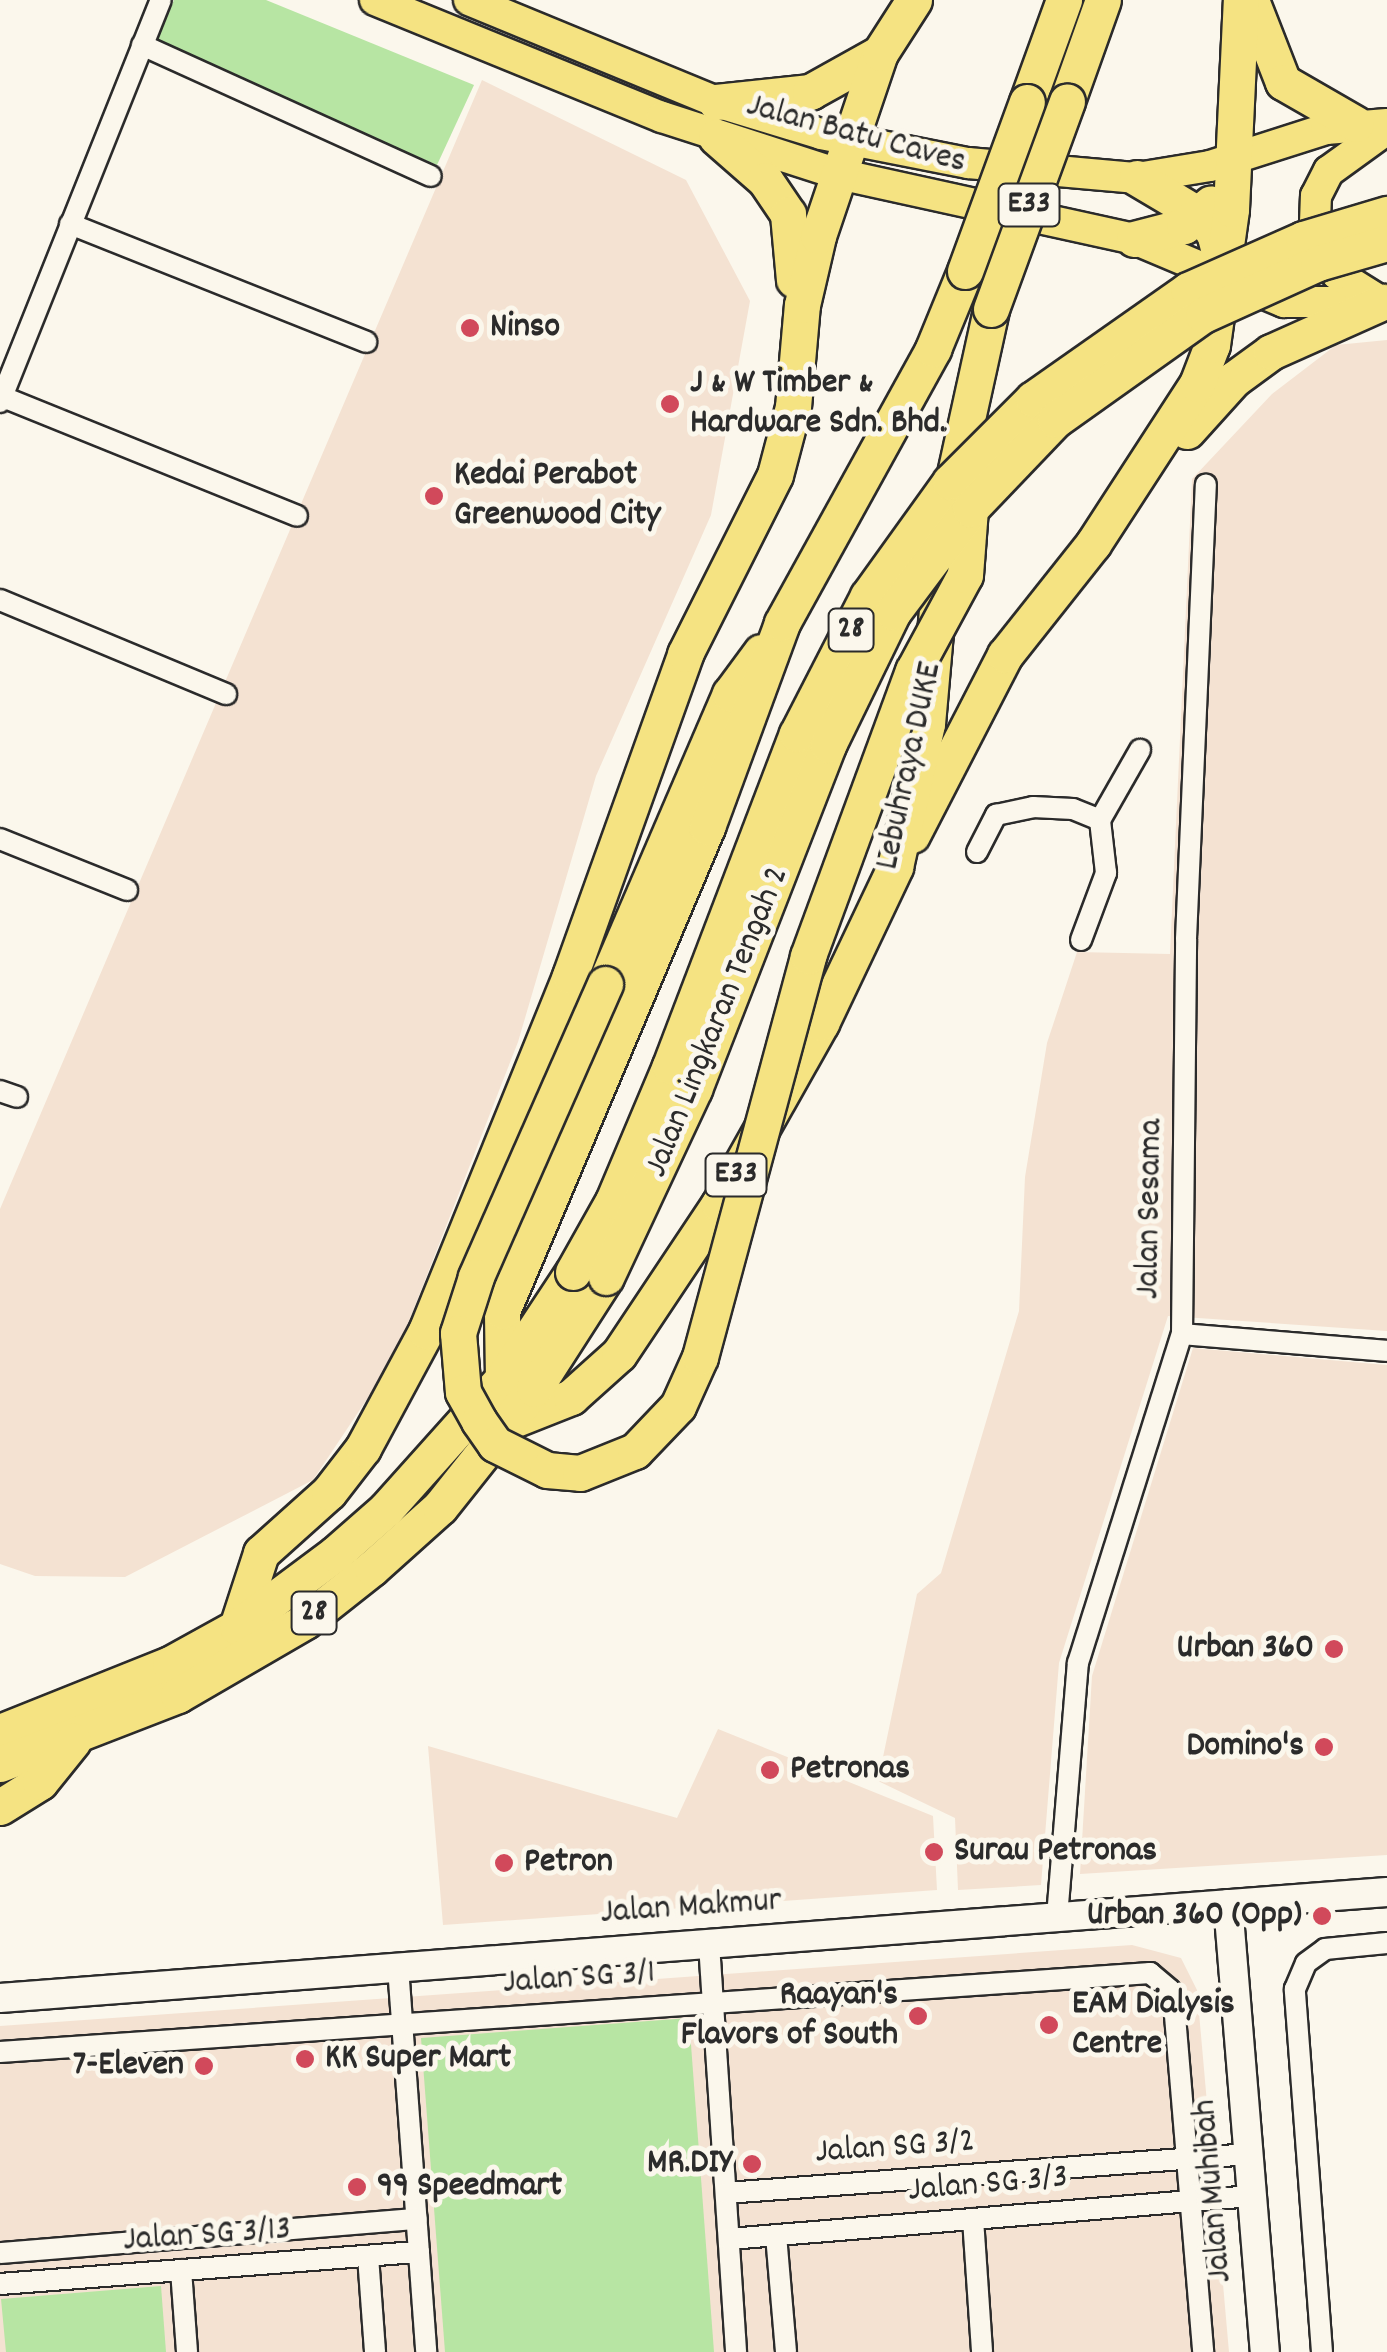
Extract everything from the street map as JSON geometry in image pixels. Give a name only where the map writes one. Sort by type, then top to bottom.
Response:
[{"type":"highway","points":[[237,1628],[261,1553],[328,1492],[363,1448],[426,1330],[570,976],[685,654],[775,475],[793,407],[802,305],[848,140],[880,53],[914,0]]},
{"type":"highway","name":"E33","points":[[503,1378],[502,1311],[707,827],[782,623],[934,349],[1064,0]]},
{"type":"highway","name":"Lebuhraya DUKE","points":[[508,1422],[571,1398],[619,1354],[719,1204],[822,1023],[894,867],[927,724],[945,519],[991,309],[1103,0]]},
{"type":"highway","points":[[1094,544],[1197,384],[1212,346],[1224,276],[1234,158],[1241,0]]},
{"type":"highway","points":[[1251,0],[1283,82],[1377,126]]},
{"type":"highway","points":[[802,305],[788,214],[716,119],[810,92],[880,53]]},
{"type":"highway","points":[[1134,239],[1200,216],[1234,158]]},
{"type":"highway","points":[[1137,178],[1200,216],[1214,233],[1224,276]]},
{"type":"highway","name":"Jalan Lingkaran Tengah 2","points":[[0,1732],[126,1685],[237,1628],[386,1510],[589,1274],[613,1201],[670,1066],[797,734],[868,596],[950,482],[1033,400],[1188,290],[1303,238],[1387,214]]},
{"type":"highway","name":"Jalan Lingkaran Tengah 2","points":[[0,1764],[74,1740],[178,1695],[305,1620],[440,1507],[508,1422],[694,1089],[828,744],[893,612],[970,509],[1055,420],[1188,325],[1268,283],[1387,243]]},
{"type":"highway","points":[[894,867],[1005,655],[1234,379],[1270,352],[1385,302]]},
{"type":"highway","points":[[782,623],[730,694],[476,1277],[458,1334],[463,1392],[494,1444],[548,1470],[580,1472],[635,1451],[678,1406],[700,1357],[808,956],[913,671],[966,575],[970,509]]},
{"type":"highway","points":[[0,1807],[40,1782],[74,1740]]},
{"type":"main road","name":"Jalan Batu Caves","points":[[375,0],[716,119],[968,163],[1137,178],[1377,126]]},
{"type":"main road","name":"Jalan Batu Caves","points":[[469,0],[839,174],[1134,239],[1284,302],[1385,302]]},
{"type":"main road","points":[[1377,126],[1329,170],[1316,196],[1315,223],[1322,256],[1337,274],[1385,302]]},
{"type":"street","points":[[161,0],[1,400],[297,516]]},
{"type":"street","points":[[142,45],[431,176]]},
{"type":"street","points":[[70,224],[366,342]]},
{"type":"street","name":"Jalan Sesama","points":[[1057,1917],[1078,1664],[1182,1334],[1186,939],[1206,484]]},
{"type":"street","points":[[0,600],[226,694]]},
{"type":"street","points":[[1081,940],[1106,872],[1100,820],[1140,750]]},
{"type":"street","points":[[976,852],[996,816],[1034,807],[1074,808],[1100,820]]},
{"type":"street","points":[[0,839],[127,890]]},
{"type":"street","points":[[1182,1334],[1387,1351]]},
{"type":"street","name":"Jalan Makmur","points":[[0,1998],[1387,1892]]},
{"type":"street","name":"Jalan Muhibah","points":[[1228,1904],[1265,2352]]},
{"type":"street","points":[[709,1944],[736,2352]]},
{"type":"street","points":[[1322,2352],[1295,1989],[1306,1962],[1325,1950],[1387,1944]]},
{"type":"street","points":[[398,1968],[426,2352]]},
{"type":"street","name":"Jalan SG 3/1","points":[[0,2052],[1136,1971],[1160,1979],[1174,2004],[1187,2160]]},
{"type":"street","name":"Jalan SG 3/2","points":[[726,2193],[1249,2154]]},
{"type":"street","points":[[1187,2160],[1203,2352]]},
{"type":"street","name":"Jalan SG 3/3","points":[[729,2239],[1252,2196]]},
{"type":"street","points":[[0,2253],[417,2219]]},
{"type":"street","points":[[973,2219],[982,2352]]},
{"type":"street","points":[[776,2235],[786,2352]]},
{"type":"street","points":[[116,2244],[118,2275]]},
{"type":"street","name":"Jalan SG 3/13","points":[[0,2284],[419,2252]]},
{"type":"street","points":[[368,2256],[375,2352]]},
{"type":"street","points":[[181,2270],[187,2352]]},
{"type":"shaded area","points":[[482,80],[686,180],[750,301],[711,515],[596,776],[518,1042],[395,1357],[313,1480],[125,1577],[35,1576],[0,1564],[0,1209]]},
{"type":"shaded area","points":[[1387,340],[1387,1331],[1168,1316],[1059,1663],[1041,1885],[958,1890],[955,1818],[878,1781],[917,1594],[941,1573],[1019,1311],[1025,1177],[1047,1043],[1077,952],[1170,954],[1192,479],[1272,394],[1336,345]]},
{"type":"shaded area","points":[[1193,1348],[1387,1365],[1387,1855],[1080,1874],[1092,1676]]},
{"type":"shaded area","points":[[718,1729],[933,1816],[937,1890],[443,1925],[428,1746],[677,1818]]},
{"type":"shaded area","points":[[1132,1945],[1181,1958],[1197,1990],[1229,2352],[0,2352],[0,2026]]},
{"type":"green space","points":[[174,0],[266,0],[474,85],[437,165],[155,45]]},
{"type":"green space","points":[[689,2018],[714,2352],[445,2352],[421,2038]]},
{"type":"green space","points":[[161,2286],[166,2352],[6,2352],[1,2299]]},
{"type":"place","name":"Ninso","points":[[470,328]]},
{"type":"place","name":"J & W Timber & Hardware Sdn. Bhd.","points":[[670,404]]},
{"type":"place","name":"Kedai Perabot Greenwood City","points":[[434,496]]},
{"type":"place","name":"Urban 360","points":[[1334,1649]]},
{"type":"place","name":"Domino's","points":[[1324,1747]]},
{"type":"place","name":"Petronas","points":[[770,1770]]},
{"type":"place","name":"Surau Petronas","points":[[934,1852]]},
{"type":"place","name":"Petron","points":[[504,1863]]},
{"type":"place","name":"Urban 360 (Opp)","points":[[1322,1916]]},
{"type":"place","name":"Raayan's Flavors of South","points":[[918,2016]]},
{"type":"place","name":"EAM Dialysis Centre","points":[[1049,2025]]},
{"type":"place","name":"KK Super Mart","points":[[305,2059]]},
{"type":"place","name":"7-Eleven","points":[[204,2066]]},
{"type":"place","name":"MR.DIY","points":[[752,2164]]},
{"type":"place","name":"99 Speedmart","points":[[357,2187]]}]
